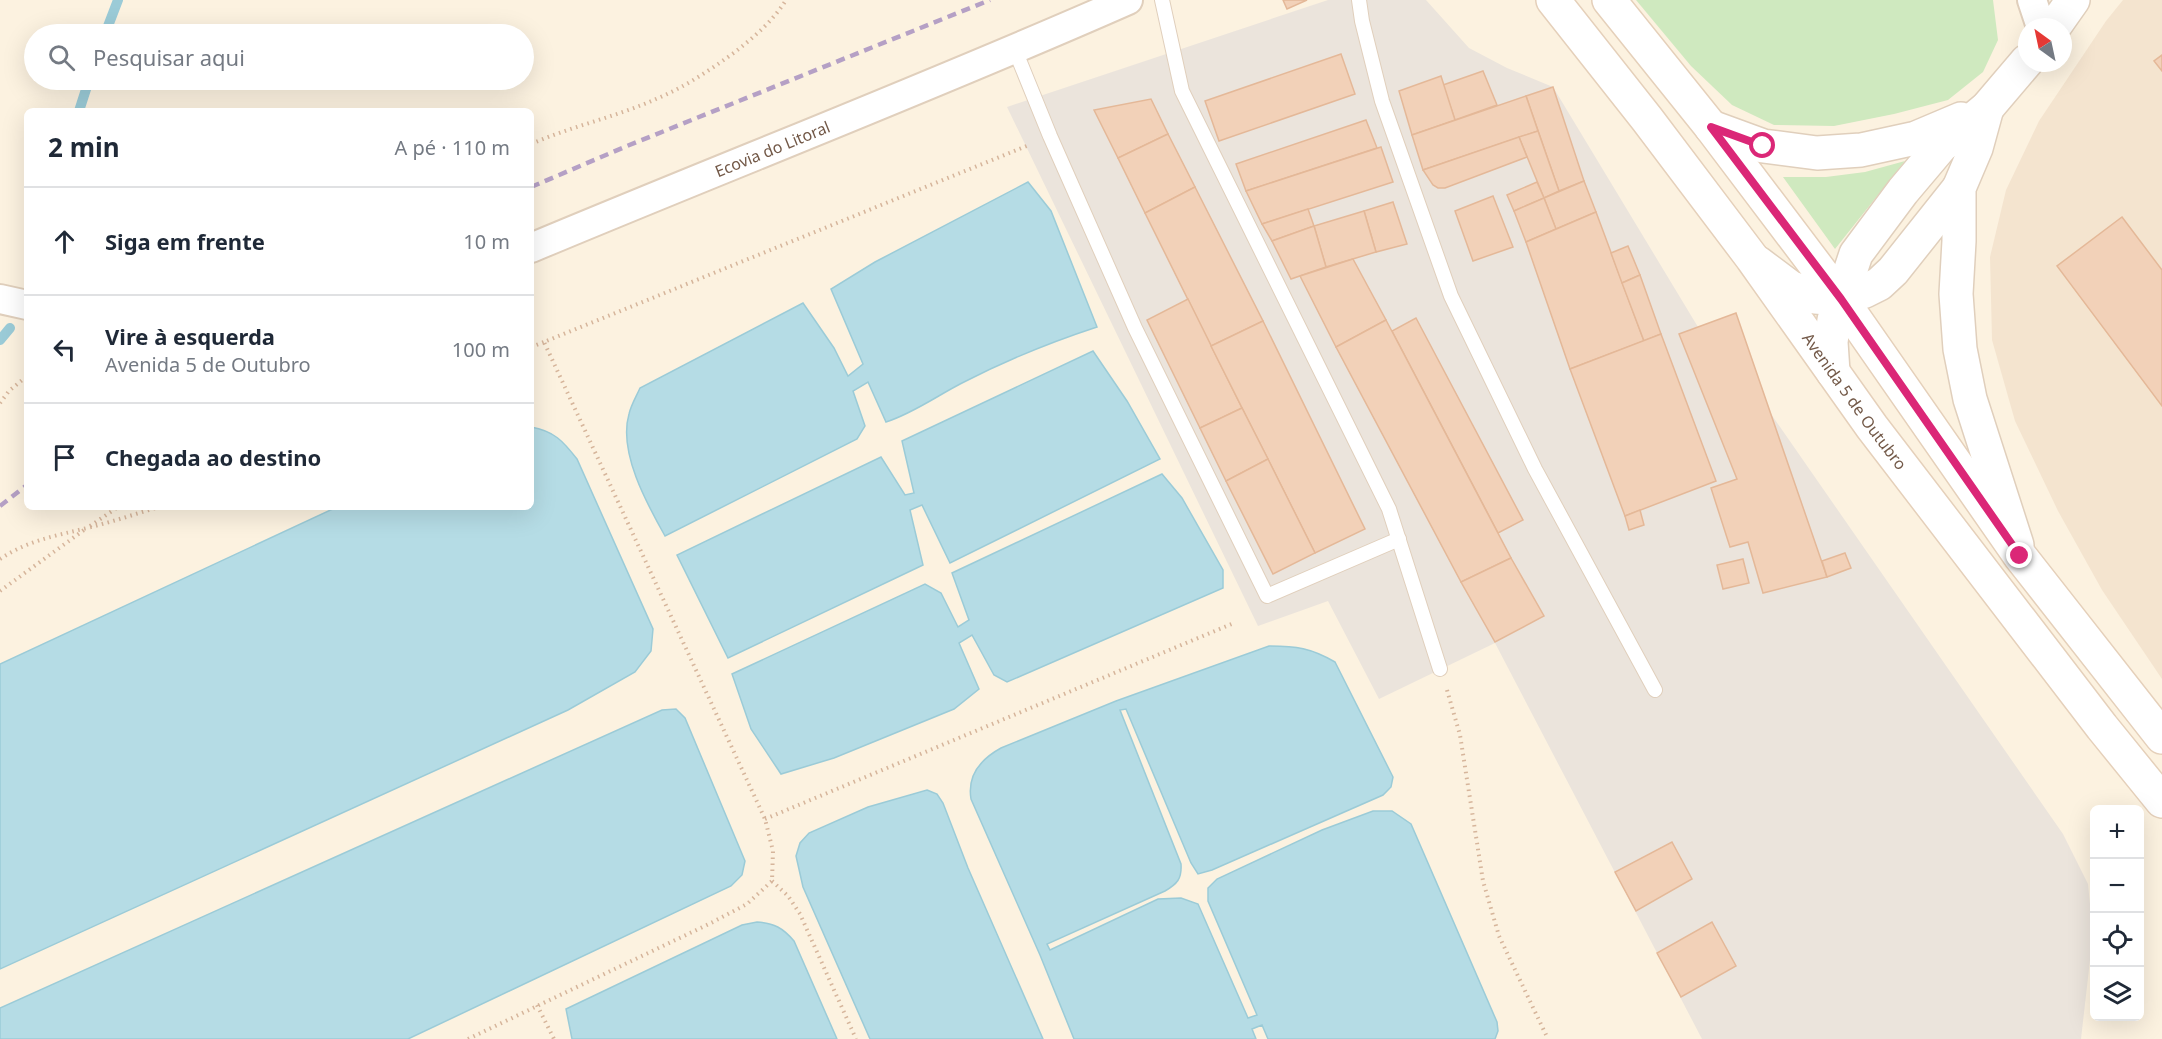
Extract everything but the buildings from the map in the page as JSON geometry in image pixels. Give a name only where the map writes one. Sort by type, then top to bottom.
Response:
[{"type":"main road","name":"Avenida 5 de Outubro","points":[[1553,0],[1752,258],[1879,436],[2102,727],[2162,801]]},
{"type":"main road","points":[[1609,0],[1711,127],[1841,299],[2020,556],[2162,737]]},
{"type":"main road","points":[[2060,18],[2073,0]]},
{"type":"main road","points":[[1833,372],[1831,342],[1834,320],[1856,254],[1941,146],[1987,108],[2018,72]]},
{"type":"main road","points":[[1752,258],[1790,287],[1815,297],[1841,299],[1879,284],[1893,271],[1959,188],[1976,148],[1987,108]]},
{"type":"main road","points":[[1711,127],[1763,146],[1817,153],[1850,151],[1916,138],[1987,108]]},
{"type":"main road","points":[[1959,188],[1956,294],[1960,349],[1974,410],[2020,556]]},
{"type":"street","name":"Ecovia do Litoral","points":[[534,247],[1015,50],[1128,0]]},
{"type":"street","points":[[2032,0],[2038,18]]},
{"type":"street","points":[[0,299],[24,303]]},
{"type":"lane","points":[[1162,0],[1182,91],[1389,509],[1440,669]]},
{"type":"lane","points":[[1359,0],[1382,101],[1451,296],[1534,470],[1655,690]]},
{"type":"lane","points":[[1015,50],[1050,136],[1135,328],[1267,596],[1399,539]]},
{"type":"path","points":[[534,143],[656,99],[703,75],[752,39],[778,12],[786,0]]},
{"type":"path","points":[[534,346],[1050,136]]},
{"type":"path","points":[[468,1039],[747,904],[772,881],[773,851],[765,819],[544,342]]},
{"type":"path","points":[[0,403],[24,379]]},
{"type":"path","points":[[0,591],[114,510]]},
{"type":"path","points":[[0,559],[19,547],[55,534],[87,528],[149,510]]},
{"type":"path","points":[[765,819],[1234,623]]},
{"type":"path","points":[[1440,669],[1460,735],[1483,881],[1499,936],[1548,1039]]},
{"type":"path","points":[[772,881],[788,896],[800,914],[856,1039]]},
{"type":"path","points":[[537,1005],[554,1039]]},
{"type":"shaded area","points":[[1328,0],[1426,0],[1469,48],[1507,68],[1553,87],[1698,327],[1736,313],[1771,414],[2063,834],[2088,884],[2090,904],[2090,960],[2081,1039],[1702,1039],[1495,643],[1379,699],[1328,601],[1258,626],[1007,107]]},
{"type":"shaded area","points":[[2123,0],[2162,0],[2162,679],[2102,590],[2058,511],[2015,421],[1992,340],[1990,257],[2006,190],[2039,121],[2106,21]]},
{"type":"green space","points":[[1636,0],[1993,0],[1998,40],[1983,72],[1948,100],[1834,126],[1774,125],[1732,105],[1691,66]]},
{"type":"green space","points":[[1905,161],[1835,249],[1783,177],[1826,177],[1865,172]]},
{"type":"water","points":[[1028,182],[1051,211],[1097,327],[996,366],[926,404],[886,422],[868,382],[853,391],[865,426],[857,439],[665,536],[636,477],[627,445],[629,414],[640,388],[803,303],[834,348],[848,376],[863,364],[831,289],[875,262]]},
{"type":"water","points":[[1093,351],[1127,401],[1160,459],[950,563],[922,505],[910,510],[923,565],[728,658],[677,555],[881,457],[905,495],[914,493],[902,441]]},
{"type":"water","points":[[534,428],[546,431],[557,438],[577,459],[653,629],[651,651],[635,672],[568,710],[0,969],[0,664],[331,510],[534,510]]},
{"type":"water","points":[[1162,474],[1182,498],[1223,570],[1223,588],[1007,682],[994,675],[972,635],[959,643],[979,689],[954,709],[834,758],[781,774],[751,729],[732,674],[925,584],[941,593],[958,627],[969,620],[952,573]]},
{"type":"water","points":[[1269,646],[1303,649],[1335,662],[1393,777],[1391,787],[1383,795],[1212,870],[1198,874],[1191,863],[1126,709],[1120,710],[1181,864],[1180,877],[1165,891],[1047,944],[1050,950],[1158,899],[1181,898],[1198,904],[1248,1018],[1257,1015],[1208,901],[1208,888],[1217,879],[1322,830],[1373,811],[1392,811],[1411,824],[1497,1022],[1498,1031],[1495,1039],[1268,1039],[1262,1025],[1252,1029],[1256,1039],[1074,1039],[1040,955],[971,799],[973,775],[987,757],[1001,748],[1116,701]]},
{"type":"water","points":[[676,709],[685,718],[745,861],[742,875],[731,886],[408,1039],[0,1039],[0,1008],[662,710]]},
{"type":"water","points":[[927,790],[937,794],[943,803],[968,868],[1043,1039],[870,1039],[803,887],[796,856],[800,843],[809,833],[868,807]]},
{"type":"water","points":[[757,922],[778,927],[794,941],[837,1039],[572,1039],[566,1009],[742,925]]},
{"type":"waterway","points":[[109,24],[118,0]]},
{"type":"waterway","points":[[80,108],[86,90]]},
{"type":"waterway","points":[[0,340],[10,328]]},
{"type":"railway","points":[[534,186],[990,0]]},
{"type":"railway","points":[[0,506],[24,487]]},
{"type":"route","points":[[1763,146],[1711,127],[1841,299],[2020,556]]}]
